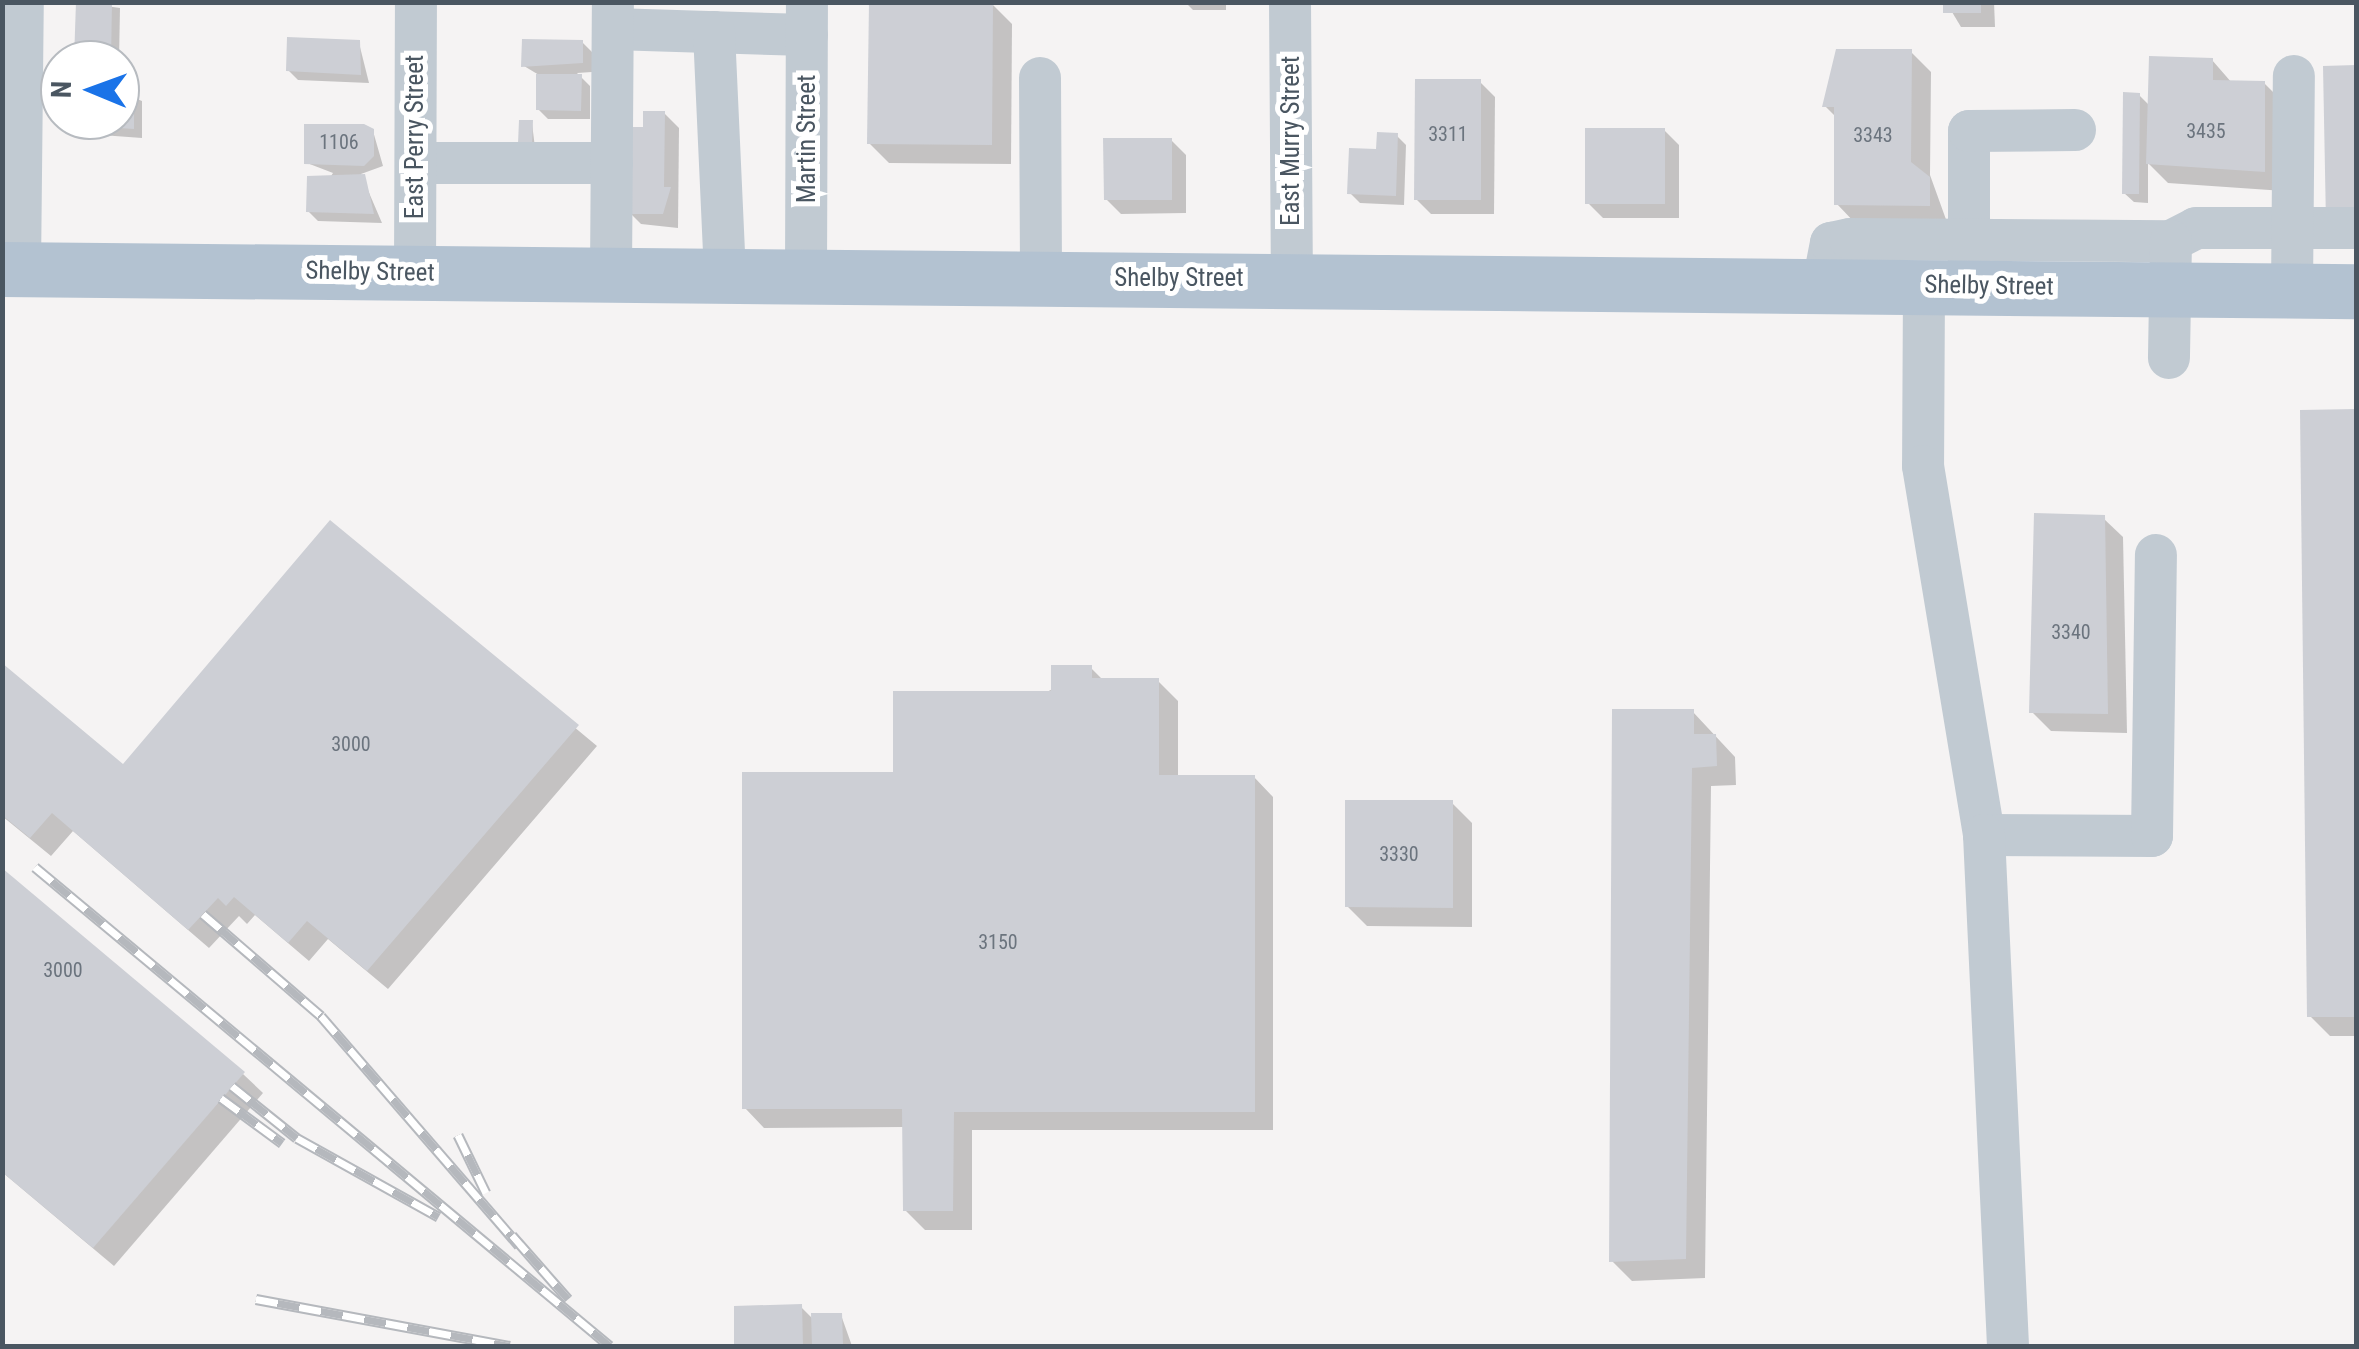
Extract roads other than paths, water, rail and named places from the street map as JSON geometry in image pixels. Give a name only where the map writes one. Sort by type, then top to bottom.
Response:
[{"type":"main road","name":"Shelby Street","points":[[12,269],[1823,284],[1954,271],[2170,265],[2292,290],[2356,291]]},
{"type":"street","points":[[12,269],[23,2]]},
{"type":"street","name":"East Perry Street","points":[[414,272],[416,2]]},
{"type":"street","name":"East Murry Street","points":[[1290,2],[1292,279]]},
{"type":"street","points":[[611,274],[613,16],[714,32],[807,19]]},
{"type":"street","name":"Martin Street","points":[[806,275],[807,19]]},
{"type":"street","points":[[714,32],[725,273]]},
{"type":"street","points":[[2292,290],[2294,76]]},
{"type":"street","points":[[1040,78],[1041,277]]},
{"type":"street","points":[[2008,1346],[1984,834],[1923,466],[1954,271],[1969,132],[2076,130]]},
{"type":"street","points":[[416,163],[612,163]]},
{"type":"street","points":[[2169,358],[2170,265],[2196,228],[2356,228]]},
{"type":"street","points":[[1984,834],[2152,836],[2156,555]]},
{"type":"railway","points":[[35,867],[610,1346]]},
{"type":"railway","points":[[203,914],[321,1016],[519,1245]]},
{"type":"railway","points":[[232,1086],[297,1138],[439,1217]]},
{"type":"railway","points":[[221,1098],[282,1143]]},
{"type":"railway","points":[[458,1135],[486,1193]]},
{"type":"railway","points":[[512,1235],[568,1299]]},
{"type":"railway","points":[[256,1299],[510,1346]]}]
